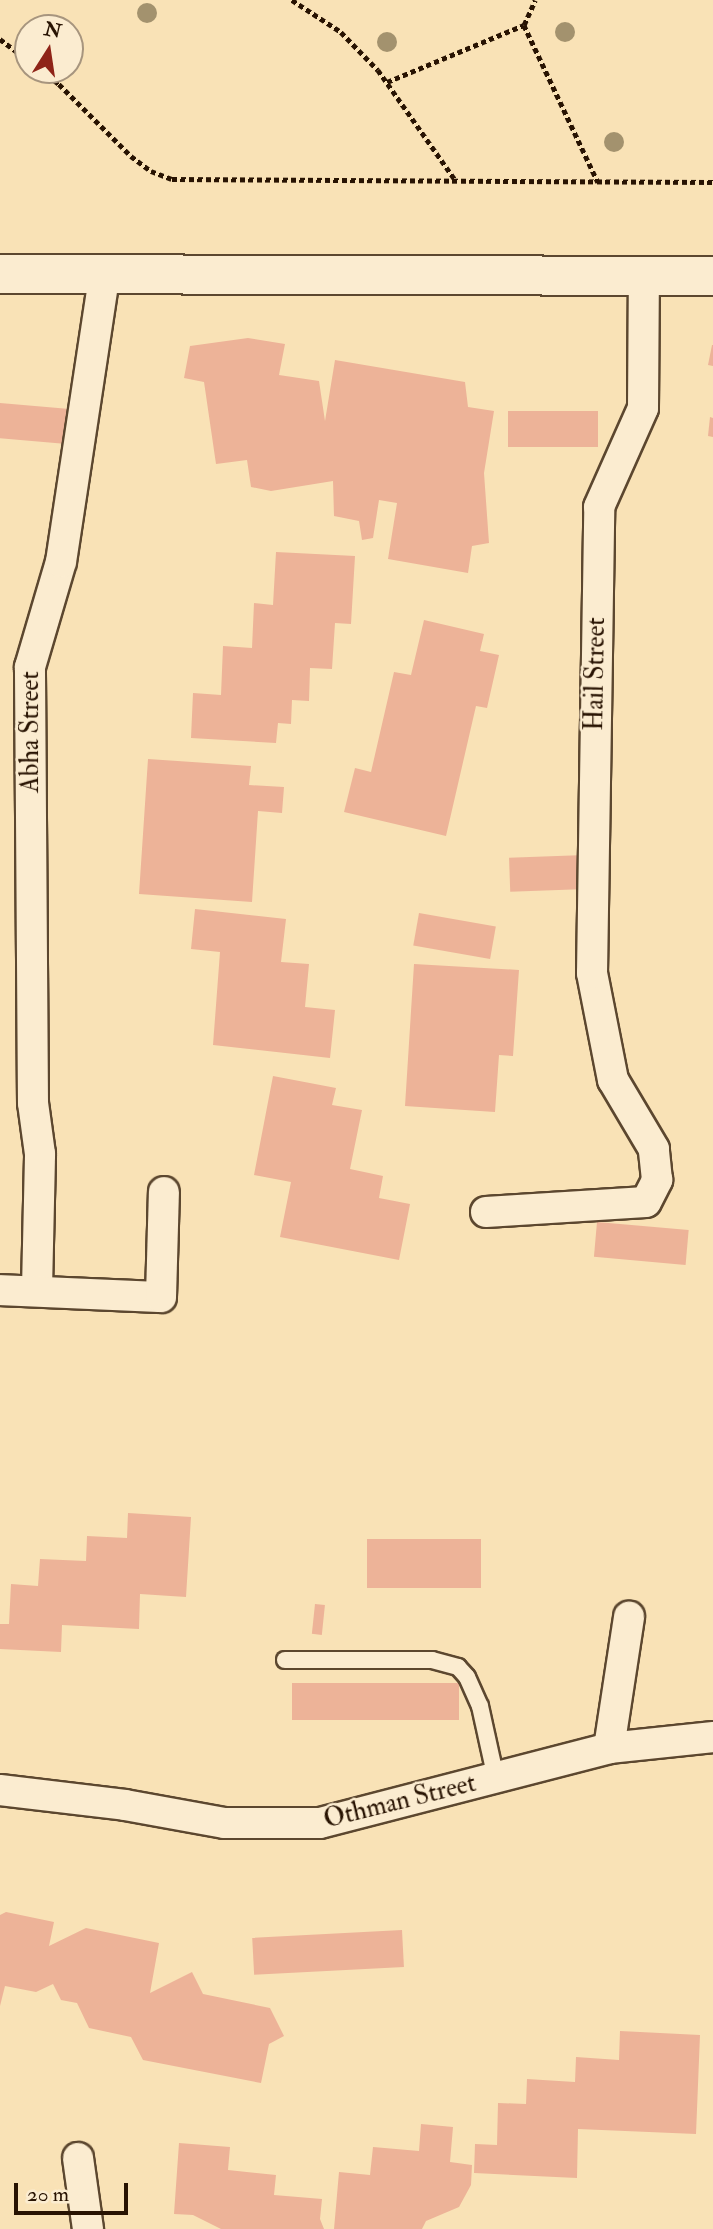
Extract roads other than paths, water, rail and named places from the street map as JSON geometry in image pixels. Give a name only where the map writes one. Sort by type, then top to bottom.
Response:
[{"type":"street","points":[[0,274],[713,276]]},
{"type":"street","name":"Hail Street","points":[[486,1212],[646,1202],[657,1180],[654,1149],[613,1080],[592,973],[598,507],[643,408],[645,275]]},
{"type":"street","name":"Abha Street","points":[[37,1289],[40,1154],[33,1102],[30,667],[61,562],[104,276]]},
{"type":"street","points":[[0,1290],[37,1289],[161,1297],[164,1192]]},
{"type":"street","points":[[609,1748],[629,1617]]},
{"type":"street","name":"Othman Street","points":[[0,1790],[125,1805],[224,1823],[320,1824],[609,1748],[713,1737]]},
{"type":"street","points":[[78,2158],[88,2229]]},
{"type":"lane","points":[[285,1660],[432,1660],[458,1667],[467,1677],[480,1706],[496,1779]]}]
